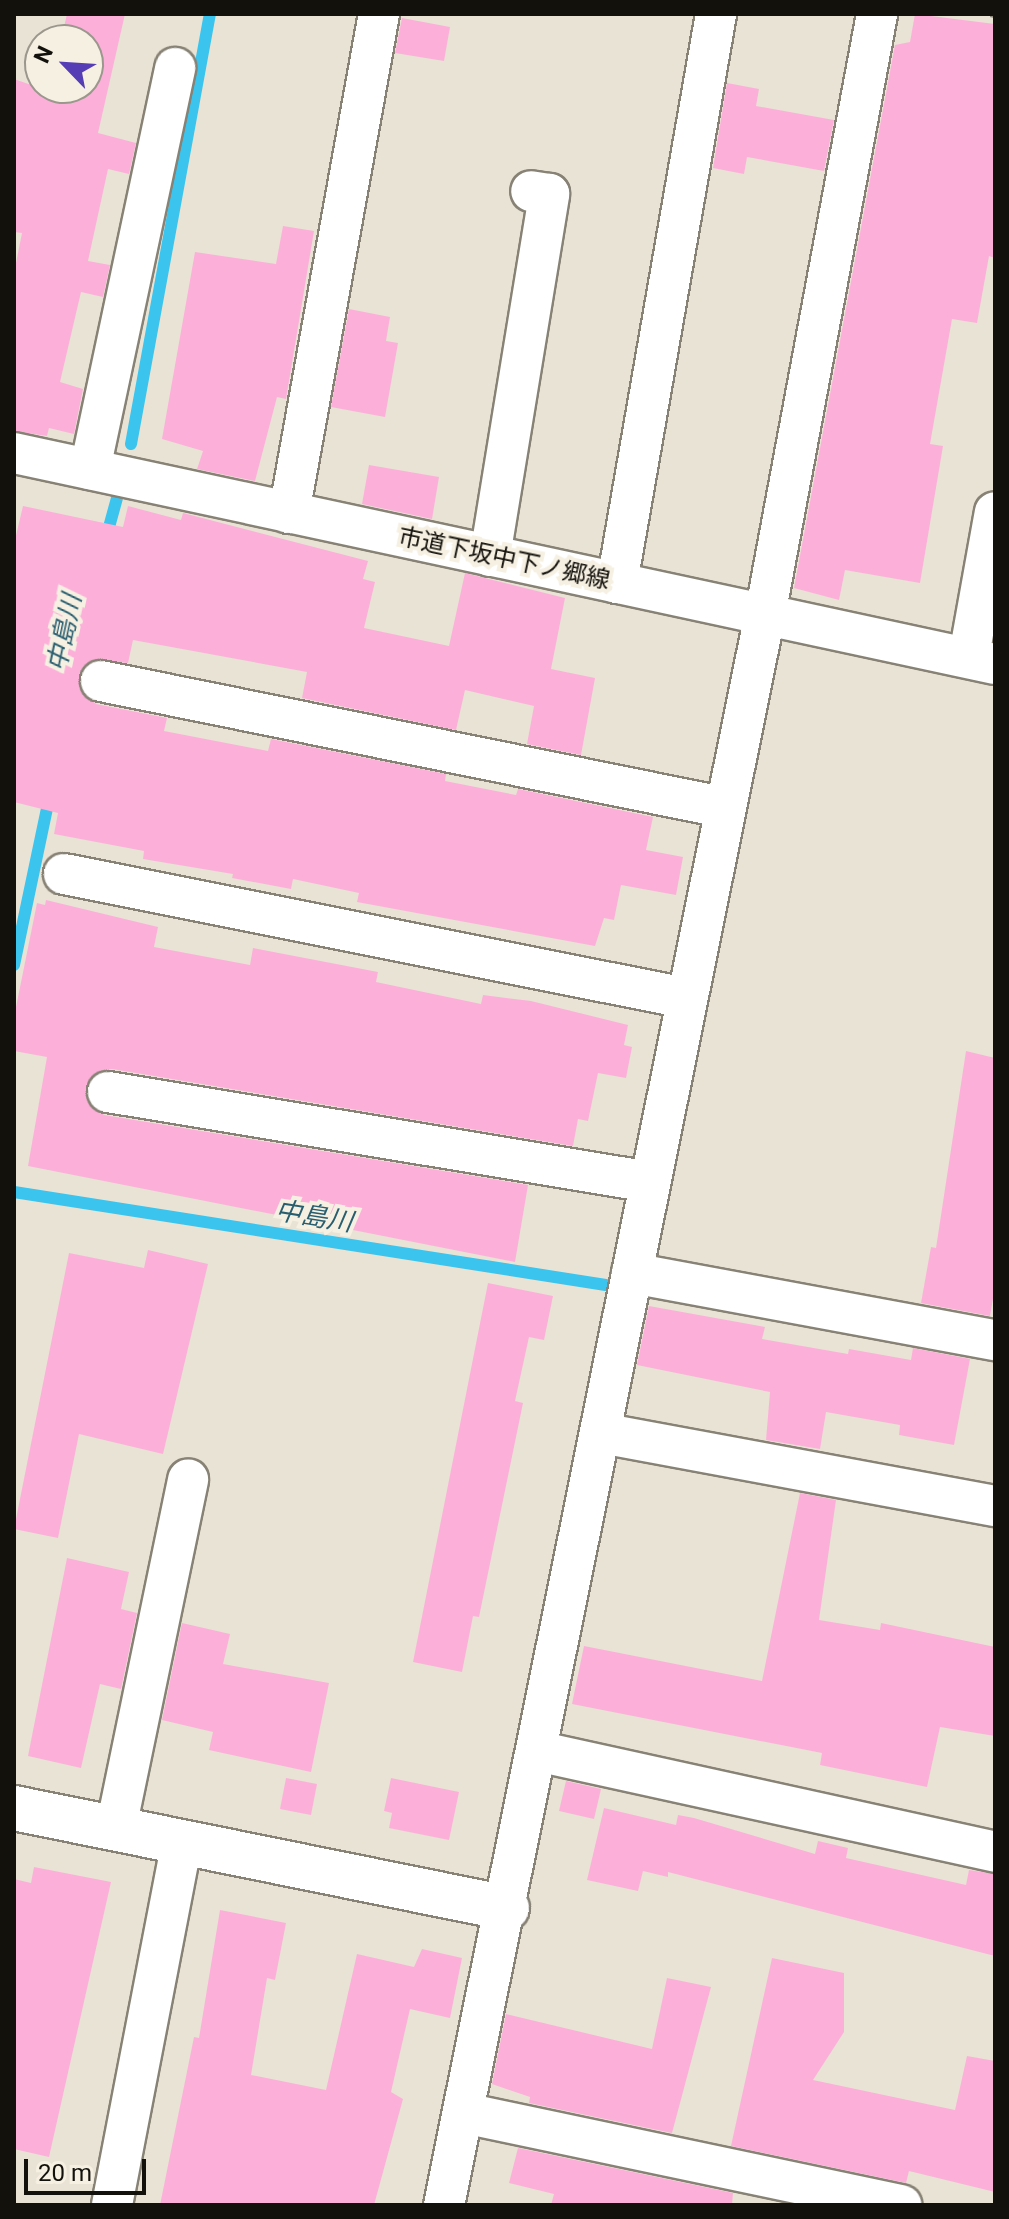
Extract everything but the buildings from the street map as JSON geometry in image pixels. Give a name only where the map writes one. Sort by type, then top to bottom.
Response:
[{"type":"street","points":[[289,513],[379,14]]},
{"type":"street","points":[[617,583],[716,14]]},
{"type":"street","points":[[444,2205],[507,1908],[722,807],[765,615],[877,14]]},
{"type":"street","points":[[115,474],[175,68]]},
{"type":"street","points":[[490,556],[549,194],[531,191]]},
{"type":"street","name":"市道下坂中下ノ郷線","points":[[14,453],[982,660]]},
{"type":"street","points":[[982,660],[995,512]]},
{"type":"street","points":[[101,681],[722,807]]},
{"type":"street","points":[[64,874],[685,998]]},
{"type":"street","points":[[108,1092],[650,1182]]},
{"type":"street","points":[[632,1273],[995,1340]]},
{"type":"street","points":[[601,1433],[995,1506]]},
{"type":"street","points":[[116,1828],[188,1479]]},
{"type":"street","points":[[537,1751],[995,1852]]},
{"type":"street","points":[[14,1808],[507,1908]]},
{"type":"street","points":[[112,2205],[182,1841]]},
{"type":"street","points":[[464,2113],[901,2205]]},
{"type":"waterway","name":"中島川","points":[[131,444],[210,14]]},
{"type":"waterway","name":"中島川","points":[[106,538],[117,498]]},
{"type":"waterway","name":"中島川","points":[[14,965],[50,794]]},
{"type":"waterway","name":"中島川","points":[[14,1192],[606,1285]]}]
